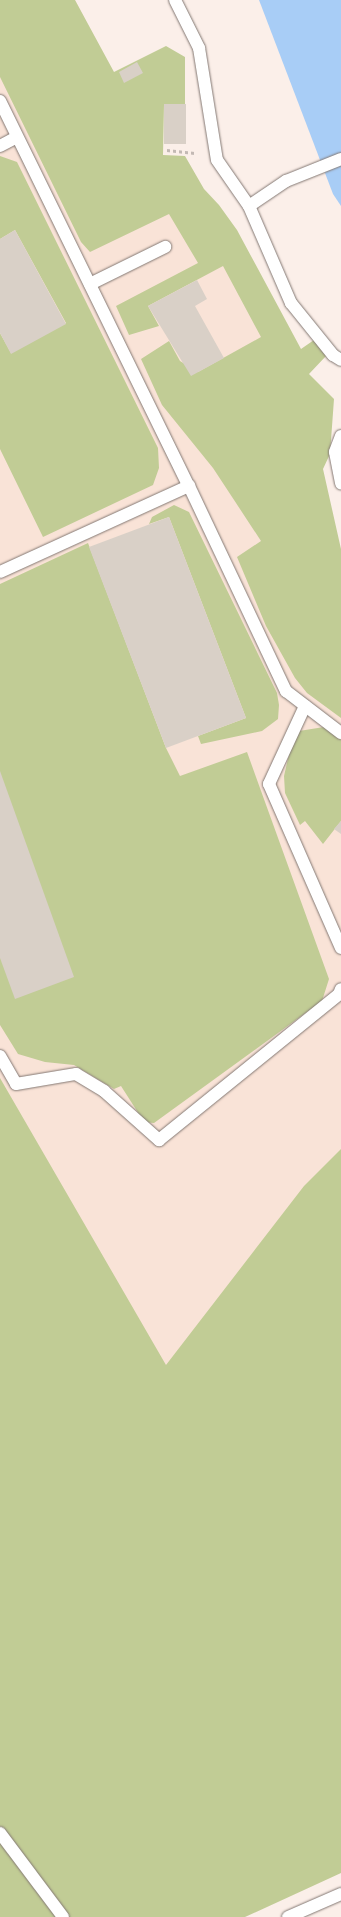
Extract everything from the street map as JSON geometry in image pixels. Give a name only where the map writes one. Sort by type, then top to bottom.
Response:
[{"type":"lane","points":[[175,0],[199,48],[217,160],[249,206],[292,303],[333,355],[341,360]]},
{"type":"lane","points":[[0,101],[189,486],[286,691],[341,733]]},
{"type":"lane","points":[[0,146],[17,137]]},
{"type":"lane","points":[[249,206],[286,181],[341,159]]},
{"type":"lane","points":[[90,284],[165,246]]},
{"type":"lane","points":[[341,436],[335,452],[341,483]]},
{"type":"lane","points":[[0,572],[189,486]]},
{"type":"lane","points":[[306,706],[269,784],[341,948]]},
{"type":"lane","points":[[0,1056],[16,1084],[76,1074],[104,1091],[159,1140],[339,994],[341,989]]},
{"type":"lane","points":[[0,1834],[63,1917]]},
{"type":"lane","points":[[288,1917],[341,1894]]},
{"type":"path","points":[[168,150],[186,153],[199,153]]},
{"type":"shaded area","points":[[0,0],[75,0],[203,245],[237,230],[341,641],[341,1757],[0,1178]]},
{"type":"green space","points":[[0,0],[75,0],[114,72],[166,46],[185,57],[185,105],[164,105],[163,155],[185,156],[204,189],[219,205],[237,230],[301,349],[314,340],[326,356],[309,374],[334,399],[330,454],[323,469],[341,549],[341,718],[307,693],[295,678],[266,626],[237,557],[261,541],[213,468],[162,405],[141,359],[169,341],[180,361],[198,372],[261,337],[223,266],[148,306],[159,326],[129,335],[116,306],[198,263],[169,214],[90,252],[81,242],[0,77]]},
{"type":"green space","points":[[0,156],[17,162],[158,448],[159,468],[153,485],[43,537],[0,449],[0,333],[11,353],[66,323],[15,230],[0,239]]},
{"type":"green space","points":[[174,505],[189,512],[277,693],[279,705],[278,719],[262,731],[201,744],[198,736],[246,718],[169,517],[149,524],[152,517]]},
{"type":"green space","points":[[88,543],[166,748],[180,776],[247,752],[329,979],[322,1001],[154,1123],[144,1122],[121,1086],[114,1089],[74,1065],[45,1062],[18,1054],[0,1025],[0,584]]},
{"type":"green space","points":[[324,727],[341,740],[341,821],[323,844],[305,821],[300,825],[285,793],[284,776],[290,750],[299,731]]},
{"type":"green space","points":[[0,1078],[166,1365],[304,1186],[341,1149],[341,1873],[245,1917],[0,1917]]},
{"type":"water","points":[[259,0],[341,0],[341,206],[333,194]]},
{"type":"building","points":[[137,62],[143,73],[124,83],[119,72]]},
{"type":"building","points":[[164,104],[186,104],[186,144],[164,144]]},
{"type":"building","points":[[15,230],[66,324],[11,354],[0,333],[0,239]]},
{"type":"building","points":[[197,280],[207,299],[195,306],[224,358],[191,376],[148,306]]},
{"type":"building","points":[[169,517],[246,718],[166,748],[89,547]]},
{"type":"building","points":[[0,771],[74,977],[15,999],[0,958]]},
{"type":"building","points":[[341,821],[341,834],[334,829]]}]
